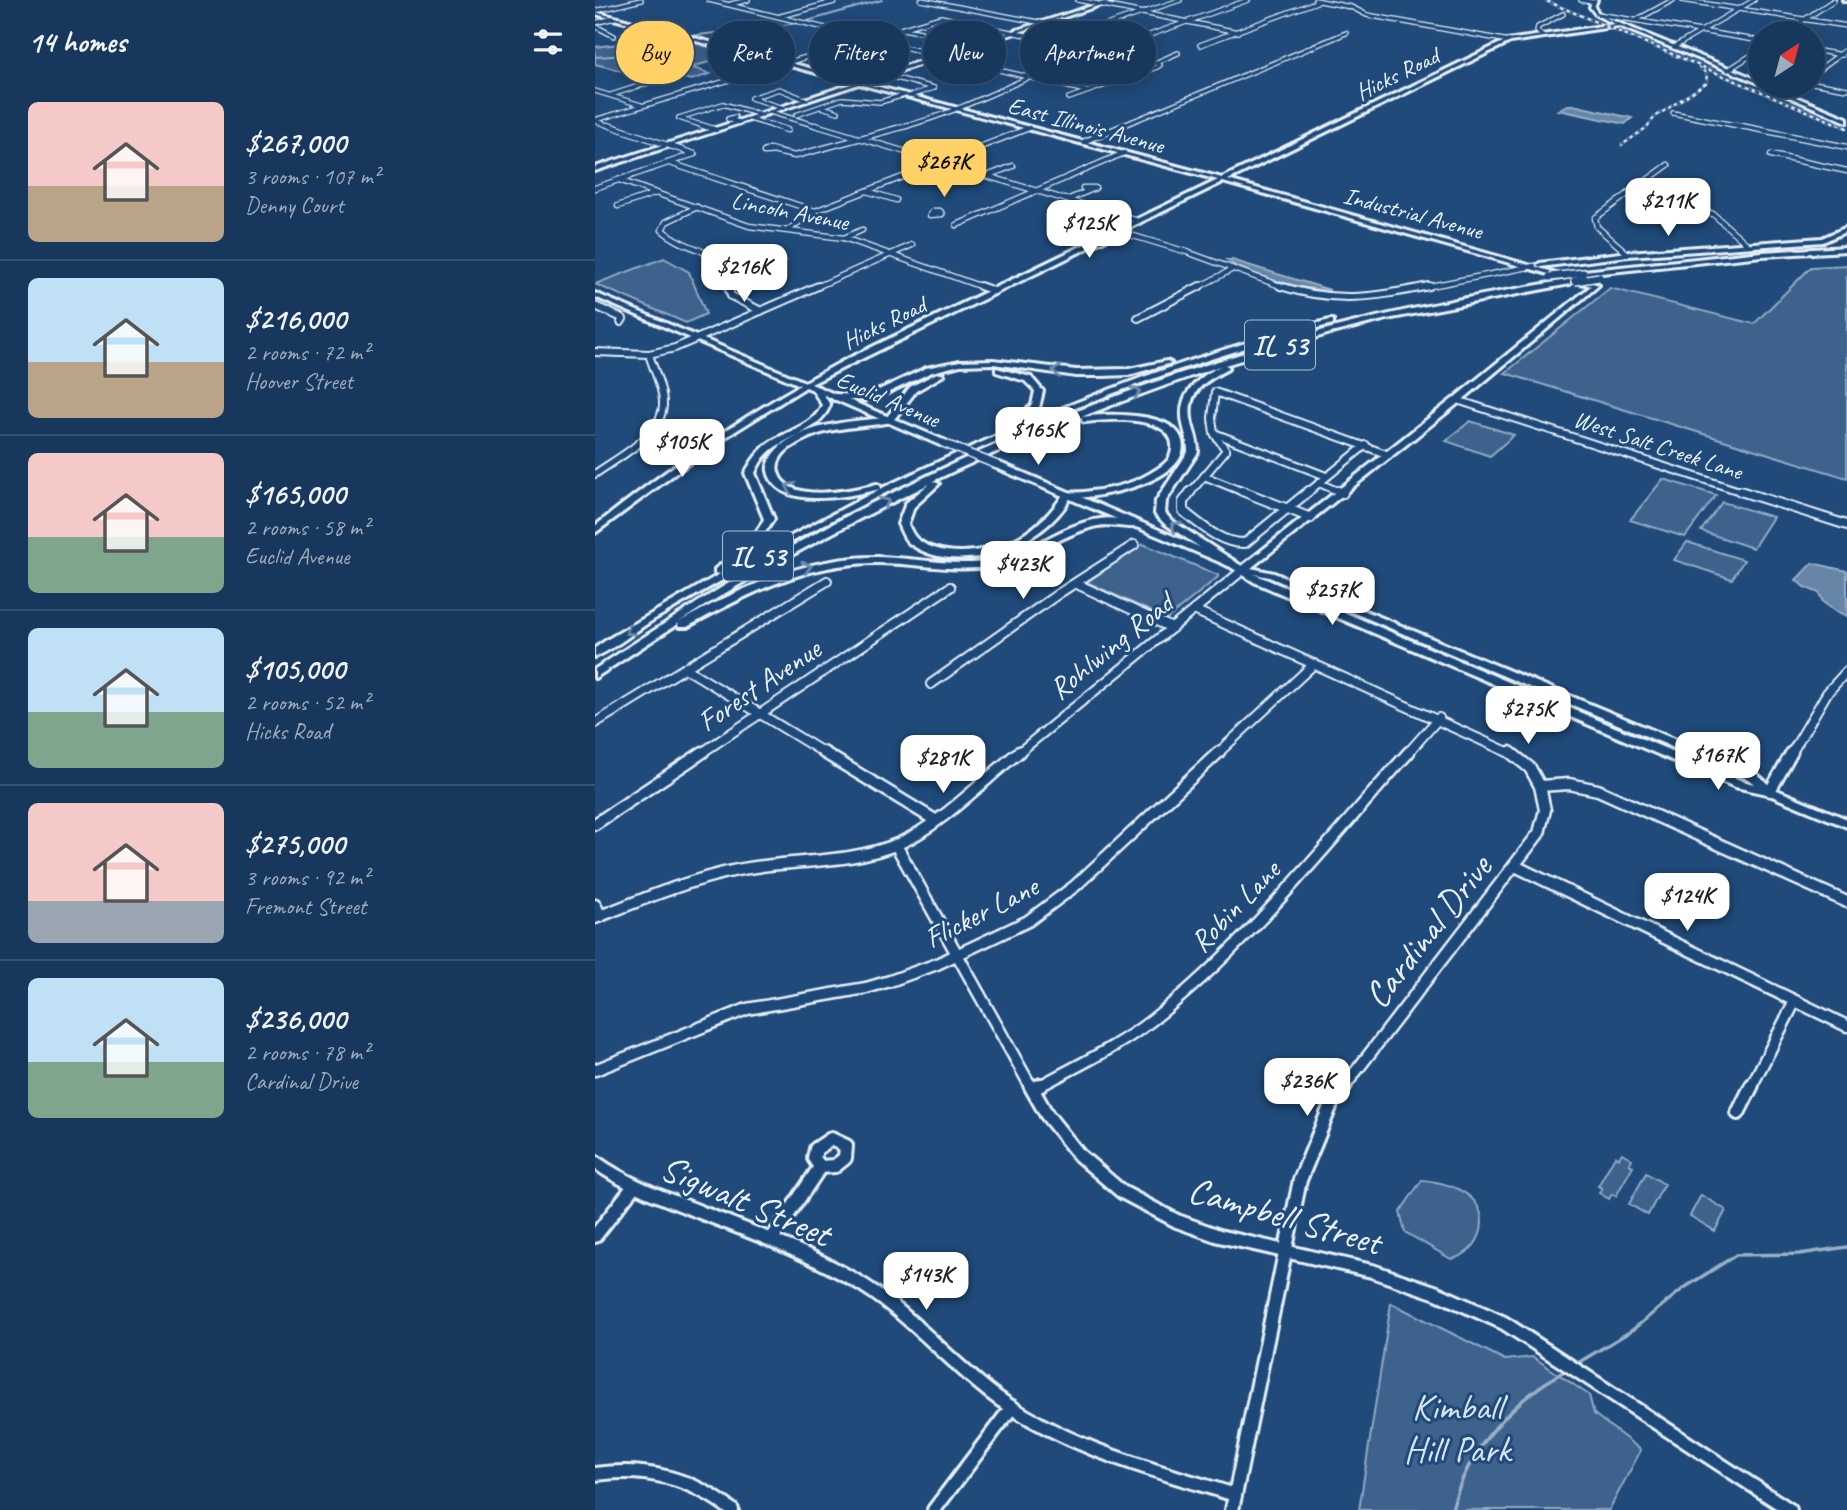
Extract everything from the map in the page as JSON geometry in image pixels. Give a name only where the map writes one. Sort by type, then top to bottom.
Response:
[{"type":"highway","name":"IL 53","points":[[595,653],[656,614],[792,537],[926,468],[1131,383],[1292,331],[1397,306],[1551,277],[1749,255],[1847,249]]},
{"type":"highway","name":"IL 53","points":[[595,676],[693,610],[807,542],[1004,445],[1161,383],[1331,330],[1438,305],[1567,282],[1598,281],[1711,265],[1847,255]]},
{"type":"highway","points":[[1232,564],[1160,514],[1161,501],[1193,453],[1185,410],[1186,400],[1197,385],[1230,365],[1331,330]]},
{"type":"highway","points":[[834,397],[869,398],[929,370],[960,363],[993,362],[1076,373],[1129,372],[1292,331]]},
{"type":"highway","points":[[926,468],[881,486],[832,495],[799,492],[783,485],[773,474],[777,455],[802,437],[834,428],[889,421],[913,389],[936,376],[985,368],[1028,379],[1039,391],[1036,405],[1011,426],[986,441]]},
{"type":"highway","points":[[656,614],[744,553],[762,535],[769,519],[750,473],[766,448],[823,413],[826,405],[816,389]]},
{"type":"highway","points":[[984,454],[930,487],[911,505],[903,524],[911,540],[924,549],[941,554],[989,554],[1031,536],[1059,509],[1067,495],[1098,495],[1159,472],[1176,456],[1178,444],[1167,430],[1153,422],[1129,416],[1108,415],[1082,419],[1004,445]]},
{"type":"highway","points":[[595,676],[738,594],[772,578],[811,565],[871,559],[976,566],[1021,555],[1090,524],[1111,522],[1137,525]]},
{"type":"main road","points":[[1048,21],[1114,0]]},
{"type":"main road","points":[[1593,1],[1597,14],[1748,78]]},
{"type":"main road","name":"East Illinois Avenue","points":[[595,12],[708,43]]},
{"type":"main road","name":"Hicks Road","points":[[595,530],[695,452],[805,384],[1509,41],[1619,24]]},
{"type":"main road","points":[[1006,35],[1020,31]]},
{"type":"main road","points":[[595,169],[716,130],[737,120],[750,119],[858,84]]},
{"type":"main road","name":"East Illinois Avenue","points":[[865,84],[1219,181]]},
{"type":"main road","points":[[1796,98],[1847,119]]},
{"type":"main road","name":"Industrial Avenue","points":[[1219,181],[1598,281]]},
{"type":"main road","points":[[1534,266],[1628,254],[1823,240],[1847,229]]},
{"type":"main road","name":"Rohlwing Road","points":[[1243,570],[1343,493],[1598,281]]},
{"type":"main road","name":"Euclid Avenue","points":[[595,295],[1232,564],[1257,580],[1739,784],[1770,791],[1847,823]]},
{"type":"street","points":[[595,12],[641,0]]},
{"type":"street","points":[[709,0],[809,24]]},
{"type":"street","points":[[729,5],[748,0]]},
{"type":"street","points":[[780,17],[834,2],[825,0]]},
{"type":"street","points":[[921,0],[1031,21]]},
{"type":"street","points":[[1078,0],[1238,32]]},
{"type":"street","points":[[1120,21],[1180,0]]},
{"type":"street","points":[[1156,33],[1248,0]]},
{"type":"street","points":[[1201,45],[1318,0],[1367,15],[1509,41]]},
{"type":"street","points":[[1581,0],[1593,1]]},
{"type":"street","points":[[1637,20],[1673,0]]},
{"type":"street","points":[[1682,0],[1847,26]]},
{"type":"street","points":[[1674,47],[1754,0]]},
{"type":"street","points":[[1804,20],[1833,0]]},
{"type":"street","points":[[1541,35],[1537,31],[1538,27],[1563,14]]},
{"type":"street","points":[[1597,14],[1748,39]]},
{"type":"street","points":[[927,21],[941,17],[961,21]]},
{"type":"street","points":[[595,25],[614,18]]},
{"type":"street","points":[[911,19],[923,22]]},
{"type":"street","points":[[909,26],[923,22]]},
{"type":"street","points":[[595,25],[614,36]]},
{"type":"street","points":[[909,30],[921,32]]},
{"type":"street","points":[[1006,30],[1020,33]]},
{"type":"street","points":[[1083,142],[1346,33]]},
{"type":"street","points":[[1825,66],[1847,49]]},
{"type":"street","points":[[1825,52],[1847,56]]},
{"type":"street","points":[[1156,62],[1178,53]]},
{"type":"street","points":[[1728,70],[1748,57]]},
{"type":"street","points":[[796,115],[844,99],[860,103],[882,102],[934,88],[909,81]]},
{"type":"street","points":[[776,152],[795,156],[921,122],[991,97],[1020,81]]},
{"type":"street","points":[[610,96],[645,84]]},
{"type":"street","points":[[595,121],[715,84]]},
{"type":"street","points":[[1056,84],[1086,91]]},
{"type":"street","points":[[1069,98],[1106,84]]},
{"type":"street","points":[[1825,85],[1847,89]]},
{"type":"street","points":[[783,108],[750,99],[779,89],[838,111]]},
{"type":"street","points":[[595,91],[643,106]]},
{"type":"street","points":[[716,130],[679,118],[723,104],[762,115]]},
{"type":"street","points":[[770,112],[1138,221]]},
{"type":"street","points":[[1673,113],[1847,147]]},
{"type":"street","points":[[796,115],[814,121]]},
{"type":"street","points":[[750,119],[787,130]]},
{"type":"street","points":[[725,120],[737,120]]},
{"type":"street","points":[[595,121],[694,155],[595,188]]},
{"type":"street","points":[[788,230],[815,211],[1029,128]]},
{"type":"street","points":[[939,215],[959,224],[1124,153]]},
{"type":"street","points":[[1771,155],[1847,171]]},
{"type":"street","points":[[670,163],[815,211]]},
{"type":"street","points":[[1628,254],[1595,222],[1598,214],[1668,165]]},
{"type":"street","points":[[987,176],[1013,166]]},
{"type":"street","name":"Lincoln Avenue","points":[[619,180],[749,226],[844,238],[994,291]]},
{"type":"street","points":[[1067,200],[1086,190]]},
{"type":"street","points":[[867,191],[896,200]]},
{"type":"street","points":[[1629,192],[1713,214],[1748,245]]},
{"type":"street","points":[[618,206],[656,193]]},
{"type":"street","points":[[697,207],[666,222],[663,230],[669,236],[711,254],[726,272],[731,296],[761,311]]},
{"type":"street","points":[[1069,229],[1108,212]]},
{"type":"street","points":[[844,238],[862,230]]},
{"type":"street","points":[[1117,231],[1209,260],[1274,285],[1356,298],[1534,266]]},
{"type":"street","points":[[595,352],[649,354],[698,338],[912,246]]},
{"type":"street","points":[[726,272],[783,261]]},
{"type":"street","points":[[1138,317],[1231,270]]},
{"type":"street","points":[[595,306],[620,317],[623,319],[621,322]]},
{"type":"street","points":[[595,474],[650,433],[661,418],[663,402],[649,354]]},
{"type":"street","points":[[1366,445],[1245,543],[1239,544],[1209,529],[1183,511],[1183,502],[1226,450],[1214,433],[1212,418],[1215,392],[1366,445],[1389,455]]},
{"type":"street","name":"West Salt Creek Lane","points":[[1457,400],[1847,525]]},
{"type":"street","points":[[1214,433],[1326,476]]},
{"type":"street","points":[[1204,476],[1311,518]]},
{"type":"street","points":[[1319,483],[1343,493]]},
{"type":"street","points":[[931,684],[1058,594],[1134,545]]},
{"type":"street","name":"Rohlwing Road","points":[[598,917],[710,876],[757,866],[864,854],[896,845],[935,820],[1243,570]]},
{"type":"street","points":[[595,723],[827,581]]},
{"type":"street","points":[[1077,583],[1172,628]]},
{"type":"street","name":"Forest Avenue","points":[[595,824],[950,587]]},
{"type":"street","points":[[1194,610],[1439,719],[1521,759],[1530,768],[1540,786],[1569,784],[1598,790],[1847,902]]},
{"type":"street","name":"Flicker Lane","points":[[595,1070],[747,1009],[866,988],[958,954],[1028,920],[1068,892],[1314,664]]},
{"type":"street","points":[[685,668],[935,820]]},
{"type":"street","points":[[1770,791],[1798,746],[1807,725],[1847,671]]},
{"type":"street","name":"Robin Lane","points":[[1033,1089],[1150,1023],[1179,998],[1246,934],[1439,719]]},
{"type":"street","name":"Cardinal Drive","points":[[1232,1510],[1300,1180],[1332,1102],[1539,833],[1545,810],[1540,786]]},
{"type":"street","name":"Campbell Street","points":[[896,845],[1047,1115],[1079,1155],[1122,1192],[1177,1221],[1219,1236],[1372,1271],[1437,1293],[1504,1323],[1790,1510]]},
{"type":"street","points":[[1515,866],[1794,1003],[1847,1026]]},
{"type":"street","points":[[595,905],[598,917]]},
{"type":"street","points":[[1738,1113],[1794,1003]]},
{"type":"street","name":"Sigwalt Street","points":[[595,1162],[633,1186],[771,1240],[870,1289],[1012,1407],[1082,1446],[1235,1494]]},
{"type":"street","points":[[771,1240],[820,1167]]},
{"type":"street","points":[[595,1236],[633,1186]]},
{"type":"street","points":[[934,1510],[1012,1407]]},
{"type":"street","points":[[595,1474],[637,1470],[660,1473],[698,1485],[733,1510]]},
{"type":"green space","points":[[694,43],[708,47],[708,62],[694,66]]},
{"type":"green space","points":[[616,44],[616,69],[595,64],[595,47]]},
{"type":"green space","points":[[694,68],[708,73],[694,79]]},
{"type":"green space","points":[[664,258],[689,272],[706,314],[686,323],[595,284]]},
{"type":"green space","points":[[1847,265],[1847,478],[1505,373],[1610,288],[1754,324],[1811,267]]},
{"type":"green space","points":[[1470,421],[1514,435],[1490,456],[1446,441]]},
{"type":"green space","points":[[1663,479],[1716,495],[1685,537],[1630,520]]},
{"type":"green space","points":[[1722,502],[1773,517],[1753,548],[1701,531]]},
{"type":"green space","points":[[1687,542],[1744,560],[1732,579],[1674,560]]},
{"type":"green space","points":[[1143,544],[1218,577],[1167,619],[1087,582]]},
{"type":"green space","points":[[1622,1153],[1632,1159],[1629,1164],[1633,1166],[1616,1196],[1612,1194],[1609,1199],[1599,1193],[1602,1188],[1598,1186],[1615,1156],[1619,1158]]},
{"type":"green space","points":[[1646,1173],[1664,1184],[1648,1215],[1629,1204]]},
{"type":"green space","points":[[1422,1180],[1458,1189],[1477,1204],[1482,1223],[1480,1233],[1470,1250],[1461,1256],[1451,1259],[1405,1232],[1400,1212]]},
{"type":"green space","points":[[1701,1195],[1726,1210],[1715,1231],[1690,1216]]},
{"type":"green space","name":"Kimball Hill Park","points":[[1391,1303],[1505,1360],[1533,1357],[1589,1395],[1594,1414],[1641,1450],[1609,1510],[1359,1510]]},
{"type":"shaded area","points":[[1567,105],[1632,118],[1625,124],[1558,110]]},
{"type":"shaded area","points":[[1227,260],[1232,260],[1330,290],[1277,281]]},
{"type":"shaded area","points":[[1812,563],[1847,571],[1847,616],[1835,611],[1823,602],[1819,593],[1804,587],[1796,580]]},
{"type":"waterway","points":[[804,22],[882,0]]},
{"type":"waterway","points":[[694,36],[800,23]]},
{"type":"waterway","points":[[595,57],[616,56]]},
{"type":"waterway","points":[[1576,1364],[1631,1331],[1684,1288],[1736,1255],[1799,1254],[1847,1247]]},
{"type":"waterway","points":[[1452,1510],[1469,1466],[1495,1428],[1529,1395],[1568,1369]]},
{"type":"railway","points":[[1544,0],[1847,128]]},
{"type":"railway","points":[[1622,145],[1646,128],[1655,117],[1706,83],[1707,74],[1699,67]]}]
